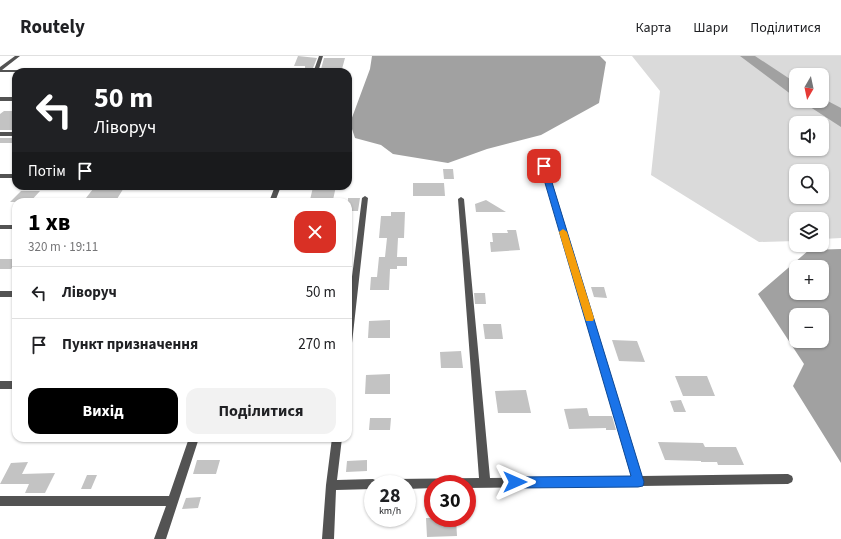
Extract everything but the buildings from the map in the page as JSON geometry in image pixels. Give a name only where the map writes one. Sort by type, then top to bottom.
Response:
[{"type":"street","points":[[0,70],[18,56]]},
{"type":"street","points":[[317,68],[321,56]]},
{"type":"street","points":[[0,70],[12,70]]},
{"type":"street","points":[[0,99],[12,99]]},
{"type":"street","points":[[0,134],[12,134]]},
{"type":"street","points":[[544,166],[638,482]]},
{"type":"street","points":[[0,176],[12,176]]},
{"type":"street","points":[[352,309],[365,198]]},
{"type":"street","points":[[461,199],[484,482]]},
{"type":"street","points":[[0,227],[12,227]]},
{"type":"street","points":[[0,294],[12,294]]},
{"type":"street","points":[[0,385],[12,385]]},
{"type":"street","points":[[160,539],[193,442]]},
{"type":"street","points":[[328,539],[331,485],[336,442]]},
{"type":"street","points":[[416,484],[788,479]]},
{"type":"street","points":[[331,485],[364,484]]},
{"type":"street","points":[[0,501],[173,501]]},
{"type":"shaded area","points":[[372,56],[600,56],[606,62],[599,103],[541,135],[487,149],[448,163],[393,154],[381,145],[355,138],[352,129],[352,118],[370,69]]},
{"type":"shaded area","points":[[632,56],[841,56],[841,238],[829,239],[829,212],[789,212],[789,241],[759,242],[651,175],[660,91]]},
{"type":"shaded area","points":[[740,56],[755,56],[789,78],[789,93]]},
{"type":"shaded area","points":[[829,102],[841,108],[841,127],[829,119],[829,116],[824,116],[812,108],[829,108]]},
{"type":"shaded area","points":[[829,249],[841,249],[841,463],[793,386],[804,364],[793,348],[829,348],[829,308],[789,308],[789,341],[758,294],[789,267],[789,300],[829,300],[829,260],[797,260],[807,252],[829,252]]},
{"type":"slow traffic","points":[[563,232],[589,318]]},
{"type":"route","points":[[515,482],[638,482],[544,166]]}]
